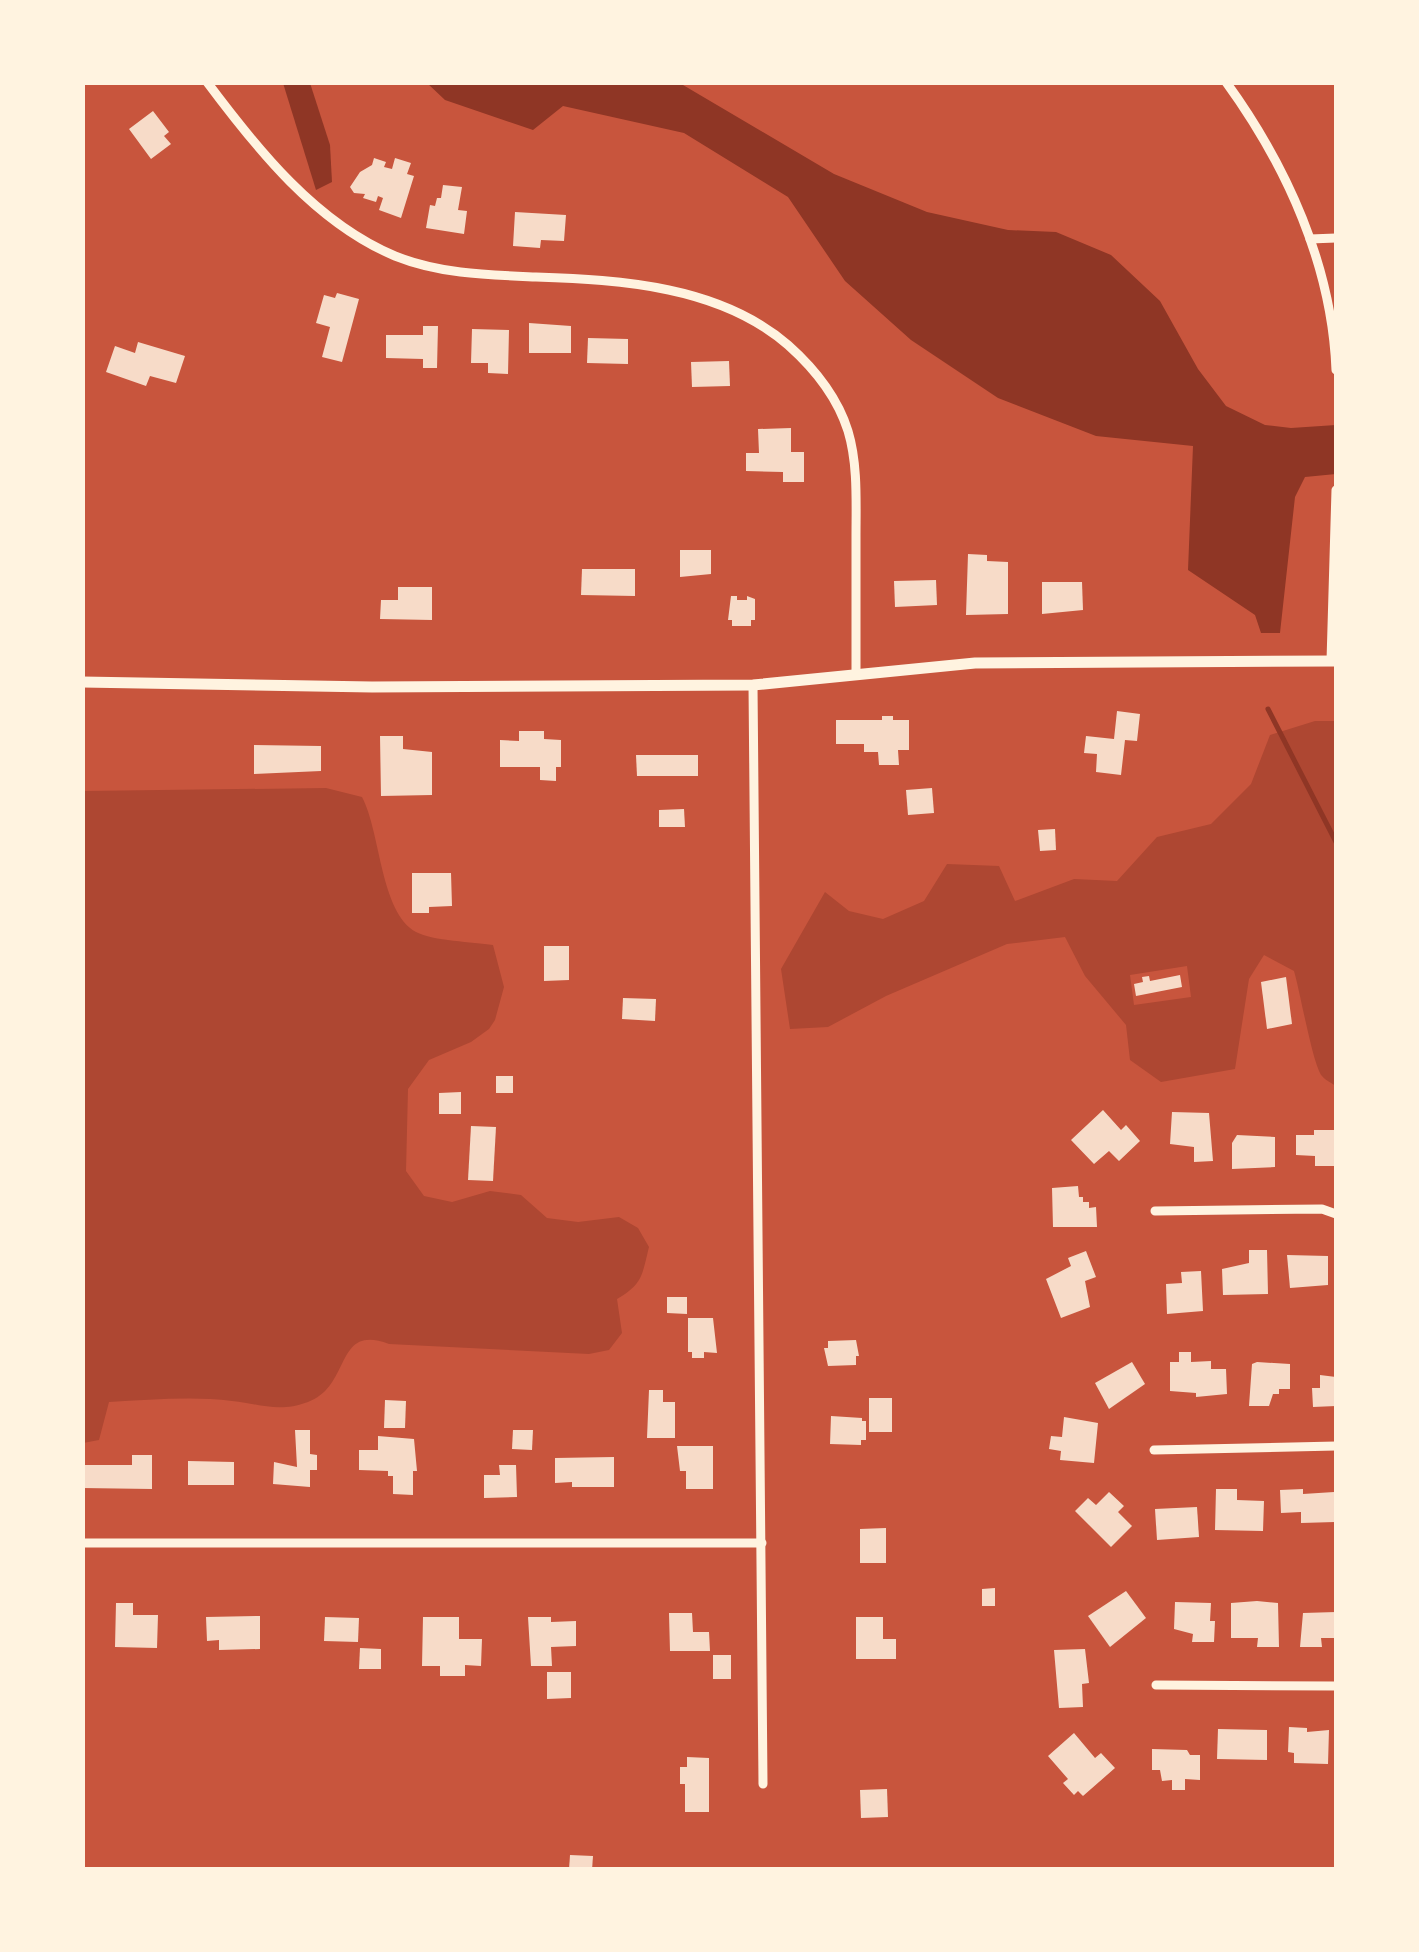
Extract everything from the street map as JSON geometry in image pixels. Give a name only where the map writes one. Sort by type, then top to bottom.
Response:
[{"type":"street","points":[[208,82],[262,151],[305,196],[334,220],[395,256],[470,274],[574,278],[666,290],[734,312],[766,329],[807,362],[833,396],[852,447],[856,491],[856,673]]},
{"type":"street","points":[[1226,82],[1273,153],[1310,239],[1335,332],[1336,370]]},
{"type":"street","points":[[1310,239],[1336,238]]},
{"type":"street","points":[[82,682],[754,686],[975,662],[1334,661],[1336,490]]},
{"type":"street","points":[[754,686],[763,1784]]},
{"type":"street","points":[[1155,1211],[1322,1209],[1336,1214]]},
{"type":"street","points":[[1154,1450],[1336,1446]]},
{"type":"street","points":[[82,1543],[762,1543]]},
{"type":"street","points":[[1156,1685],[1336,1686]]},
{"type":"shaded area","points":[[675,82],[834,174],[927,212],[1008,230],[1056,232],[1111,255],[1160,301],[1198,369],[1226,406],[1265,425],[1336,425],[1336,474],[1305,477],[1295,497],[1280,633],[1261,633],[1255,615],[1188,570],[1193,446],[1096,436],[998,398],[911,340],[845,281],[788,197],[684,133],[563,106],[533,130],[445,100],[427,83]]},
{"type":"shaded area","points":[[283,83],[310,83],[330,145],[332,182],[316,190]]},
{"type":"shaded area","points":[[1315,721],[1336,721],[1336,1086],[1318,1069],[1294,971],[1264,955],[1249,979],[1235,1069],[1161,1082],[1130,1060],[1126,1025],[1085,976],[1065,937],[1007,944],[886,996],[828,1027],[790,1029],[781,969],[825,892],[849,911],[883,919],[924,901],[947,864],[999,866],[1015,901],[1074,879],[1117,881],[1157,837],[1211,824],[1251,784],[1270,735]],"holes":[[[1187,966],[1191,997],[1134,1005],[1130,975]]]},
{"type":"shaded area","points":[[326,788],[362,797],[388,890],[404,922],[416,932],[432,937],[493,945],[504,987],[489,1029],[471,1042],[429,1060],[408,1089],[406,1171],[424,1196],[452,1202],[490,1191],[521,1195],[547,1218],[578,1222],[619,1217],[638,1228],[649,1247],[640,1278],[617,1299],[622,1333],[609,1350],[589,1354],[359,1342],[322,1394],[308,1402],[278,1407],[202,1399],[109,1402],[99,1440],[83,1443],[83,791]]},
{"type":"building","points":[[153,111],[169,132],[164,136],[171,144],[151,159],[129,129]]},
{"type":"building","points":[[374,158],[392,169],[395,158],[411,163],[407,174],[414,176],[401,218],[379,210],[383,198],[378,196],[376,202],[363,198],[365,194],[354,193],[350,187]]},
{"type":"building","points":[[443,185],[462,187],[458,210],[467,211],[464,234],[426,228],[430,205],[435,206],[437,198],[441,198]]},
{"type":"building","points":[[515,212],[566,215],[564,241],[541,240],[540,248],[513,246]]},
{"type":"building","points":[[337,293],[359,299],[342,362],[322,357],[330,327],[316,323],[324,295],[335,298]]},
{"type":"building","points":[[529,323],[571,326],[571,353],[529,353]]},
{"type":"building","points":[[423,326],[438,326],[437,368],[423,368],[423,359],[386,358],[386,335],[423,335]]},
{"type":"building","points":[[472,329],[509,330],[508,374],[488,373],[488,363],[471,363]]},
{"type":"building","points":[[588,338],[628,339],[628,364],[587,363]]},
{"type":"building","points":[[138,342],[185,356],[176,383],[150,376],[146,386],[106,372],[115,346],[135,353]]},
{"type":"building","points":[[729,361],[730,386],[692,387],[691,362]]},
{"type":"building","points":[[791,428],[791,452],[804,452],[804,482],[783,482],[783,472],[746,471],[746,453],[759,453],[758,429]]},
{"type":"building","points":[[680,550],[711,550],[711,574],[680,577]]},
{"type":"building","points":[[968,554],[987,555],[987,561],[1008,562],[1008,614],[966,615]]},
{"type":"building","points":[[582,569],[635,569],[635,596],[581,595]]},
{"type":"building","points":[[936,580],[937,605],[895,607],[894,581]]},
{"type":"building","points":[[1042,582],[1082,582],[1083,610],[1042,614]]},
{"type":"building","points":[[398,587],[432,587],[432,620],[380,619],[381,600],[398,600]]},
{"type":"building","points":[[731,596],[737,596],[737,600],[747,600],[747,596],[755,599],[755,620],[751,620],[751,626],[732,626],[732,620],[728,620]]},
{"type":"building","points":[[1117,711],[1140,714],[1137,741],[1125,740],[1121,775],[1096,772],[1097,754],[1084,753],[1086,736],[1114,739]]},
{"type":"building","points":[[882,716],[909,720],[909,750],[898,750],[899,765],[879,765],[878,752],[864,752],[864,744],[836,744],[836,720],[882,720]]},
{"type":"building","points":[[519,731],[544,731],[544,739],[561,740],[561,767],[556,767],[556,781],[540,780],[540,767],[500,767],[500,740],[519,741]]},
{"type":"building","points":[[380,736],[403,736],[403,749],[432,752],[432,795],[381,796]]},
{"type":"building","points":[[254,745],[321,746],[321,771],[254,774]]},
{"type":"building","points":[[636,755],[698,755],[698,776],[637,776]]},
{"type":"building","points":[[932,788],[934,813],[908,815],[906,790]]},
{"type":"building","points":[[684,809],[685,827],[659,827],[659,810]]},
{"type":"building","points":[[1055,829],[1056,850],[1040,851],[1038,830]]},
{"type":"building","points":[[412,873],[451,873],[452,906],[412,913]]},
{"type":"building","points":[[544,946],[569,946],[569,980],[544,981]]},
{"type":"building","points":[[1180,975],[1182,987],[1136,996],[1134,984],[1143,982],[1142,977],[1149,976],[1150,981]]},
{"type":"building","points":[[1286,977],[1292,1024],[1267,1029],[1261,982]]},
{"type":"building","points":[[623,998],[656,999],[655,1021],[622,1019]]},
{"type":"building","points":[[496,1076],[513,1076],[513,1093],[496,1093]]},
{"type":"building","points":[[461,1092],[461,1114],[439,1114],[439,1093]]},
{"type":"building","points":[[1103,1110],[1121,1130],[1126,1125],[1140,1141],[1119,1161],[1109,1151],[1094,1164],[1071,1140]]},
{"type":"building","points":[[1172,1112],[1209,1113],[1213,1161],[1194,1162],[1194,1147],[1170,1144]]},
{"type":"building","points":[[471,1126],[496,1127],[493,1181],[468,1180]]},
{"type":"building","points":[[1314,1130],[1336,1130],[1336,1166],[1315,1166],[1315,1156],[1296,1155],[1296,1135],[1314,1135]]},
{"type":"building","points":[[1237,1135],[1275,1137],[1275,1167],[1232,1169],[1232,1143]]},
{"type":"building","points":[[1078,1186],[1083,1202],[1089,1202],[1089,1208],[1096,1207],[1097,1227],[1053,1227],[1052,1188]]},
{"type":"building","points":[[1249,1250],[1267,1250],[1268,1294],[1223,1295],[1222,1269],[1249,1263]]},
{"type":"building","points":[[1086,1251],[1096,1277],[1085,1281],[1090,1307],[1061,1318],[1046,1279],[1071,1266],[1068,1258]]},
{"type":"building","points":[[1287,1255],[1328,1256],[1328,1285],[1290,1288]]},
{"type":"building","points":[[1201,1271],[1203,1311],[1167,1314],[1166,1284],[1182,1283],[1181,1272]]},
{"type":"building","points":[[667,1297],[687,1297],[687,1314],[667,1313]]},
{"type":"building","points":[[688,1318],[713,1318],[717,1353],[704,1352],[704,1358],[692,1358],[692,1352],[688,1352]]},
{"type":"building","points":[[856,1340],[856,1365],[828,1366],[824,1348],[828,1348],[828,1341]]},
{"type":"building","points":[[1179,1352],[1191,1352],[1191,1362],[1211,1361],[1211,1369],[1226,1369],[1227,1394],[1196,1397],[1196,1393],[1170,1391],[1170,1362],[1179,1362]]},
{"type":"building","points":[[1132,1362],[1145,1384],[1109,1409],[1095,1383]]},
{"type":"building","points":[[1252,1364],[1290,1364],[1290,1389],[1279,1389],[1269,1406],[1249,1406]]},
{"type":"building","points":[[1320,1375],[1336,1377],[1336,1406],[1313,1407],[1312,1388],[1320,1388]]},
{"type":"building","points":[[649,1390],[663,1390],[663,1402],[675,1402],[675,1438],[647,1438]]},
{"type":"building","points":[[869,1398],[892,1398],[892,1432],[869,1432]]},
{"type":"building","points":[[385,1400],[406,1401],[405,1428],[384,1428]]},
{"type":"building","points":[[831,1416],[862,1418],[866,1421],[866,1440],[861,1440],[861,1445],[830,1444]]},
{"type":"building","points":[[1064,1417],[1098,1423],[1094,1463],[1060,1460],[1061,1451],[1049,1449],[1051,1436],[1062,1437]]},
{"type":"building","points":[[295,1430],[310,1430],[310,1454],[317,1455],[317,1470],[310,1470],[310,1487],[273,1484],[274,1462],[297,1467]]},
{"type":"building","points":[[513,1430],[533,1430],[532,1450],[512,1449]]},
{"type":"building","points":[[378,1436],[414,1439],[417,1471],[413,1471],[413,1495],[393,1494],[393,1476],[388,1476],[388,1471],[359,1470],[359,1450],[378,1450]]},
{"type":"building","points":[[677,1446],[713,1446],[713,1489],[686,1489],[686,1471],[680,1471]]},
{"type":"building","points":[[132,1455],[152,1455],[152,1489],[82,1488],[82,1465],[132,1465]]},
{"type":"building","points":[[614,1457],[614,1487],[555,1483],[555,1458]]},
{"type":"building","points":[[188,1461],[234,1462],[234,1485],[188,1485]]},
{"type":"building","points":[[499,1465],[516,1465],[517,1497],[484,1498],[484,1475],[500,1475]]},
{"type":"building","points":[[1216,1489],[1237,1489],[1237,1500],[1264,1501],[1263,1531],[1215,1530]]},
{"type":"building","points":[[1303,1489],[1303,1494],[1334,1492],[1335,1522],[1301,1523],[1301,1512],[1281,1513],[1280,1490]]},
{"type":"building","points":[[1109,1492],[1124,1506],[1118,1512],[1132,1526],[1111,1547],[1075,1511],[1088,1498],[1096,1505]]},
{"type":"building","points":[[1197,1507],[1199,1537],[1157,1540],[1155,1509]]},
{"type":"building","points":[[886,1528],[886,1563],[860,1563],[860,1529]]},
{"type":"building","points":[[995,1588],[995,1606],[982,1606],[982,1589]]},
{"type":"building","points":[[1126,1591],[1146,1618],[1110,1647],[1088,1616]]},
{"type":"building","points":[[1175,1602],[1211,1603],[1214,1642],[1192,1642],[1193,1634],[1174,1629]]},
{"type":"building","points":[[116,1603],[133,1603],[133,1615],[158,1615],[157,1648],[115,1647]]},
{"type":"building","points":[[1231,1603],[1278,1603],[1279,1647],[1257,1647],[1258,1638],[1231,1638]]},
{"type":"building","points":[[1336,1612],[1336,1638],[1321,1638],[1322,1647],[1300,1647],[1303,1613]]},
{"type":"building","points":[[669,1613],[692,1613],[693,1632],[709,1632],[710,1651],[670,1651]]},
{"type":"building","points":[[260,1616],[260,1649],[219,1650],[219,1640],[207,1641],[206,1617]]},
{"type":"building","points":[[325,1617],[359,1618],[358,1642],[324,1641]]},
{"type":"building","points":[[423,1617],[459,1617],[459,1639],[482,1639],[481,1666],[465,1665],[465,1676],[440,1676],[440,1666],[422,1666]]},
{"type":"building","points":[[528,1617],[551,1617],[551,1622],[576,1621],[576,1646],[551,1647],[552,1666],[531,1666]]},
{"type":"building","points":[[856,1617],[883,1617],[883,1639],[896,1639],[896,1659],[856,1659]]},
{"type":"building","points":[[360,1648],[381,1649],[381,1669],[359,1669]]},
{"type":"building","points":[[1085,1649],[1089,1683],[1082,1684],[1083,1707],[1059,1708],[1054,1650]]},
{"type":"building","points":[[713,1655],[731,1655],[731,1679],[713,1679]]},
{"type":"building","points":[[547,1672],[571,1672],[571,1698],[547,1699]]},
{"type":"building","points":[[1289,1727],[1307,1728],[1307,1732],[1329,1730],[1328,1764],[1294,1763],[1294,1753],[1288,1752]]},
{"type":"building","points":[[1218,1729],[1267,1730],[1267,1760],[1217,1759]]},
{"type":"building","points":[[1074,1733],[1095,1758],[1101,1753],[1115,1768],[1083,1796],[1078,1791],[1074,1795],[1063,1783],[1068,1779],[1048,1756]]},
{"type":"building","points":[[1152,1749],[1187,1750],[1190,1755],[1200,1755],[1200,1780],[1185,1779],[1185,1790],[1172,1790],[1172,1780],[1162,1781],[1160,1770],[1152,1770]]},
{"type":"building","points":[[687,1757],[709,1758],[709,1812],[685,1812],[685,1784],[680,1784],[680,1767],[687,1767]]},
{"type":"building","points":[[887,1789],[888,1817],[861,1818],[860,1790]]},
{"type":"building","points":[[570,1855],[593,1856],[592,1870],[569,1870]]},
{"type":"waterway","points":[[1268,709],[1336,842]]}]
